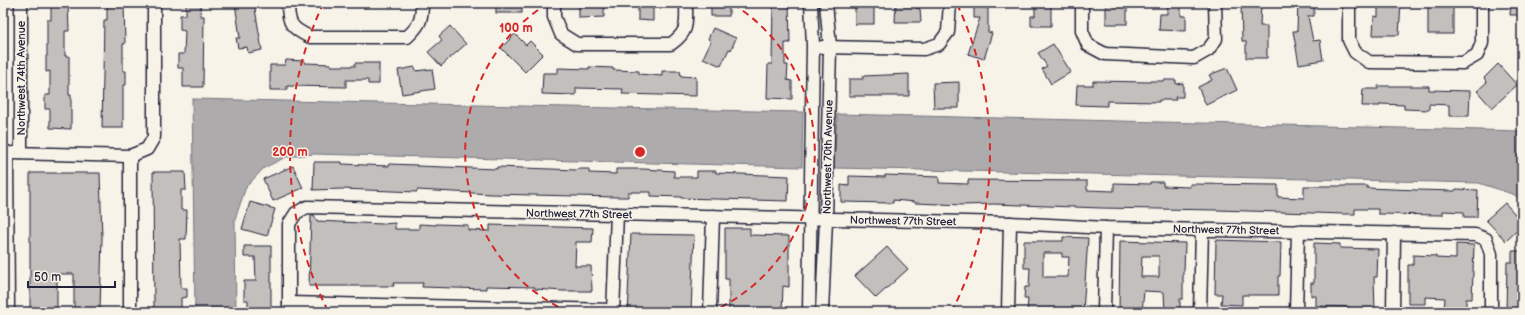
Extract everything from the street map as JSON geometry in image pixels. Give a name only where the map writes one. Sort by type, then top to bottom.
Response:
[{"type":"street","name":"Northwest 74th Avenue","points":[[21,3],[21,153]]},
{"type":"street","points":[[8,312],[5,152],[130,156],[147,150],[154,137],[154,3]]},
{"type":"street","points":[[288,3],[288,18],[296,30],[310,37],[407,37],[416,28],[422,18],[422,3]]},
{"type":"street","points":[[554,3],[554,17],[561,34],[577,44],[671,44],[681,36],[686,26],[686,3]]},
{"type":"street","name":"Northwest 70th Avenue","points":[[808,312],[811,219],[813,46],[811,3]]},
{"type":"street","name":"Northwest 70th Avenue","points":[[822,312],[826,220],[830,47],[826,3]]},
{"type":"street","points":[[813,46],[924,49],[939,44],[948,32],[950,3]]},
{"type":"street","points":[[1082,3],[1082,30],[1088,45],[1105,54],[1194,58],[1208,50],[1216,40],[1215,3]]},
{"type":"street","points":[[1349,3],[1349,40],[1355,52],[1369,62],[1463,63],[1477,55],[1482,43],[1482,3]]},
{"type":"street","points":[[130,156],[130,312]]},
{"type":"street","name":"Northwest 77th Street","points":[[289,308],[289,224],[296,213],[307,207],[1010,223],[1106,228],[1475,235],[1486,239],[1492,254],[1492,312]]},
{"type":"street","points":[[289,308],[613,311],[617,214]]},
{"type":"street","points":[[710,312],[713,216]]},
{"type":"street","points":[[1008,312],[1010,223]]},
{"type":"street","points":[[1104,312],[1106,228]]},
{"type":"street","points":[[1200,312],[1202,230]]},
{"type":"street","points":[[1296,312],[1298,231]]},
{"type":"street","points":[[1392,312],[1394,233]]},
{"type":"shaded area","points":[[192,99],[803,112],[802,167],[314,154],[286,157],[264,168],[246,187],[235,219],[236,312],[195,312]]},
{"type":"shaded area","points":[[837,114],[1522,131],[1522,203],[1515,195],[1479,183],[834,168]]},
{"type":"building","points":[[51,3],[68,3],[69,31],[65,31],[65,56],[69,56],[71,129],[50,128],[50,109],[45,109],[45,95],[50,95],[50,71],[46,72],[46,56],[47,20],[51,20]]},
{"type":"building","points":[[107,3],[124,3],[125,44],[123,44],[123,71],[126,71],[126,85],[123,85],[123,128],[102,128],[104,20],[107,20]]},
{"type":"building","points":[[186,3],[201,3],[200,16],[204,16],[203,87],[183,87],[183,68],[178,68],[178,54],[184,54],[185,31],[180,30],[180,15],[186,15]]},
{"type":"building","points":[[235,3],[254,3],[262,50],[248,53],[247,47],[238,48],[236,38],[240,38]]},
{"type":"building","points":[[496,3],[522,3],[522,13],[496,13]]},
{"type":"building","points":[[579,3],[604,3],[604,17],[579,18]]},
{"type":"building","points":[[638,3],[653,3],[653,21],[638,20]]},
{"type":"building","points":[[711,3],[729,3],[729,16],[711,16]]},
{"type":"building","points":[[773,3],[789,3],[790,43],[785,43],[785,65],[788,65],[787,80],[792,81],[792,99],[767,98],[768,64],[772,64]]},
{"type":"building","points":[[855,3],[874,3],[874,24],[855,24]]},
{"type":"building","points":[[896,3],[916,3],[916,8],[920,9],[921,22],[895,22]]},
{"type":"building","points":[[974,3],[988,3],[988,32],[992,33],[984,59],[968,54],[980,18],[974,18]]},
{"type":"building","points":[[1035,3],[1051,3],[1051,26],[1031,26],[1031,16],[1035,16]]},
{"type":"building","points":[[1106,3],[1127,3],[1127,24],[1106,24]]},
{"type":"building","points":[[1167,3],[1181,3],[1181,16],[1186,16],[1186,31],[1159,30],[1160,14],[1167,14]]},
{"type":"building","points":[[1241,3],[1261,3],[1260,26],[1267,26],[1267,58],[1246,58],[1246,42],[1242,41]]},
{"type":"building","points":[[1298,3],[1314,3],[1314,16],[1308,16],[1313,41],[1320,40],[1323,60],[1299,64],[1293,31],[1297,31]]},
{"type":"building","points":[[1378,3],[1401,3],[1399,35],[1373,35],[1374,16],[1378,17]]},
{"type":"building","points":[[1428,3],[1453,3],[1453,34],[1428,34]]},
{"type":"building","points":[[1511,3],[1522,3],[1522,15],[1510,15]]},
{"type":"building","points":[[450,26],[466,44],[441,66],[428,52],[442,40],[439,36]]},
{"type":"building","points":[[713,28],[736,38],[731,50],[729,49],[721,66],[703,58],[711,41],[708,39]]},
{"type":"building","points":[[515,34],[526,45],[530,41],[543,54],[525,72],[501,48]]},
{"type":"building","points":[[1053,44],[1071,72],[1051,84],[1042,69],[1047,66],[1038,53]]},
{"type":"building","points":[[286,60],[305,61],[305,63],[331,64],[331,66],[355,66],[355,63],[379,63],[379,84],[368,84],[368,80],[346,80],[346,87],[287,86],[287,90],[270,90],[270,65],[285,65]]},
{"type":"building","points":[[1498,64],[1517,85],[1492,108],[1477,91],[1487,82],[1484,78]]},
{"type":"building","points":[[415,67],[416,71],[432,69],[435,89],[402,94],[398,70]]},
{"type":"building","points":[[589,67],[639,71],[639,74],[662,76],[662,71],[680,71],[681,76],[696,77],[696,96],[622,94],[623,89],[576,88],[576,95],[542,94],[543,73],[558,73],[558,68],[589,69]]},
{"type":"building","points":[[1227,68],[1237,90],[1206,105],[1198,87],[1212,80],[1209,75]]},
{"type":"building","points":[[909,74],[909,96],[849,96],[849,79],[863,79],[863,76]]},
{"type":"building","points":[[1176,80],[1176,84],[1183,83],[1183,97],[1175,97],[1176,100],[1159,100],[1159,102],[1107,101],[1107,106],[1076,105],[1077,85],[1093,85],[1093,81],[1150,82]]},
{"type":"building","points":[[959,82],[959,108],[934,108],[933,83]]},
{"type":"building","points":[[1378,86],[1429,86],[1429,90],[1470,91],[1469,116],[1449,116],[1449,105],[1429,104],[1429,110],[1404,109],[1404,105],[1380,104],[1380,106],[1362,106],[1363,89],[1378,89]]},
{"type":"building","points":[[314,162],[497,169],[497,167],[577,170],[589,169],[589,173],[616,174],[616,169],[643,169],[674,171],[674,177],[697,177],[697,171],[789,176],[788,201],[681,198],[651,196],[651,192],[628,192],[628,197],[616,197],[491,194],[417,190],[417,192],[342,189],[313,190]]},
{"type":"building","points":[[293,166],[303,188],[273,201],[263,179]]},
{"type":"building","points":[[153,172],[185,172],[186,190],[181,190],[181,210],[187,210],[186,239],[180,239],[181,288],[187,288],[187,297],[181,298],[181,311],[154,311]]},
{"type":"building","points":[[30,173],[100,173],[102,238],[100,310],[74,310],[74,274],[57,274],[57,309],[30,309]]},
{"type":"building","points":[[885,175],[939,177],[939,183],[968,184],[968,180],[1087,181],[1087,190],[1114,191],[1114,183],[1150,184],[1150,182],[1163,182],[1163,186],[1190,187],[1190,184],[1278,185],[1278,197],[1304,198],[1304,186],[1367,186],[1367,188],[1455,191],[1456,189],[1478,190],[1477,217],[1464,217],[1464,212],[1443,211],[1443,215],[1378,214],[1378,209],[1355,209],[1355,214],[1344,214],[994,204],[963,205],[915,203],[893,200],[893,203],[841,202],[841,185],[849,186],[849,176],[885,177]]},
{"type":"building","points":[[250,202],[275,209],[267,236],[242,229]]},
{"type":"building","points":[[1505,203],[1522,222],[1522,226],[1506,241],[1486,220]]},
{"type":"building","points":[[311,215],[314,215],[317,221],[382,224],[395,223],[395,229],[419,229],[419,224],[468,225],[468,230],[490,231],[490,225],[593,228],[592,242],[576,242],[575,266],[591,266],[592,291],[563,291],[535,289],[535,287],[486,286],[486,289],[422,287],[423,283],[393,283],[394,286],[309,286]]},
{"type":"building","points":[[725,228],[750,228],[750,235],[789,236],[789,287],[783,286],[782,312],[729,312],[729,279],[725,279]]},
{"type":"building","points":[[631,234],[694,235],[691,312],[628,312]]},
{"type":"building","points":[[1063,237],[1088,238],[1083,312],[1027,312],[1028,299],[1024,299],[1025,287],[1029,287],[1030,268],[1024,268],[1024,241],[1063,241]],"holes":[[[1043,253],[1062,253],[1062,257],[1069,257],[1068,277],[1043,277]]]},
{"type":"building","points":[[1216,240],[1281,242],[1278,295],[1242,295],[1242,305],[1221,304],[1222,294],[1215,294]]},
{"type":"building","points":[[1120,241],[1185,243],[1183,299],[1180,299],[1180,312],[1165,312],[1164,292],[1144,291],[1142,312],[1119,312]],"holes":[[[1142,256],[1159,256],[1159,277],[1141,277]]]},
{"type":"building","points":[[1314,243],[1340,244],[1340,248],[1378,249],[1377,277],[1374,277],[1375,312],[1350,312],[1350,307],[1316,306],[1316,296],[1311,296],[1311,283],[1314,283]]},
{"type":"building","points":[[1456,244],[1474,245],[1472,299],[1466,299],[1466,310],[1444,309],[1445,298],[1425,297],[1425,304],[1408,304],[1408,265],[1413,265],[1413,255],[1456,259]]},
{"type":"building","points":[[244,246],[271,246],[271,312],[248,312],[248,300],[244,300],[244,281],[256,281],[255,257],[244,257]]},
{"type":"building","points":[[887,247],[908,269],[876,298],[855,276]]},
{"type":"building","points":[[1512,251],[1522,251],[1522,312],[1506,312],[1507,262],[1512,262]]}]
